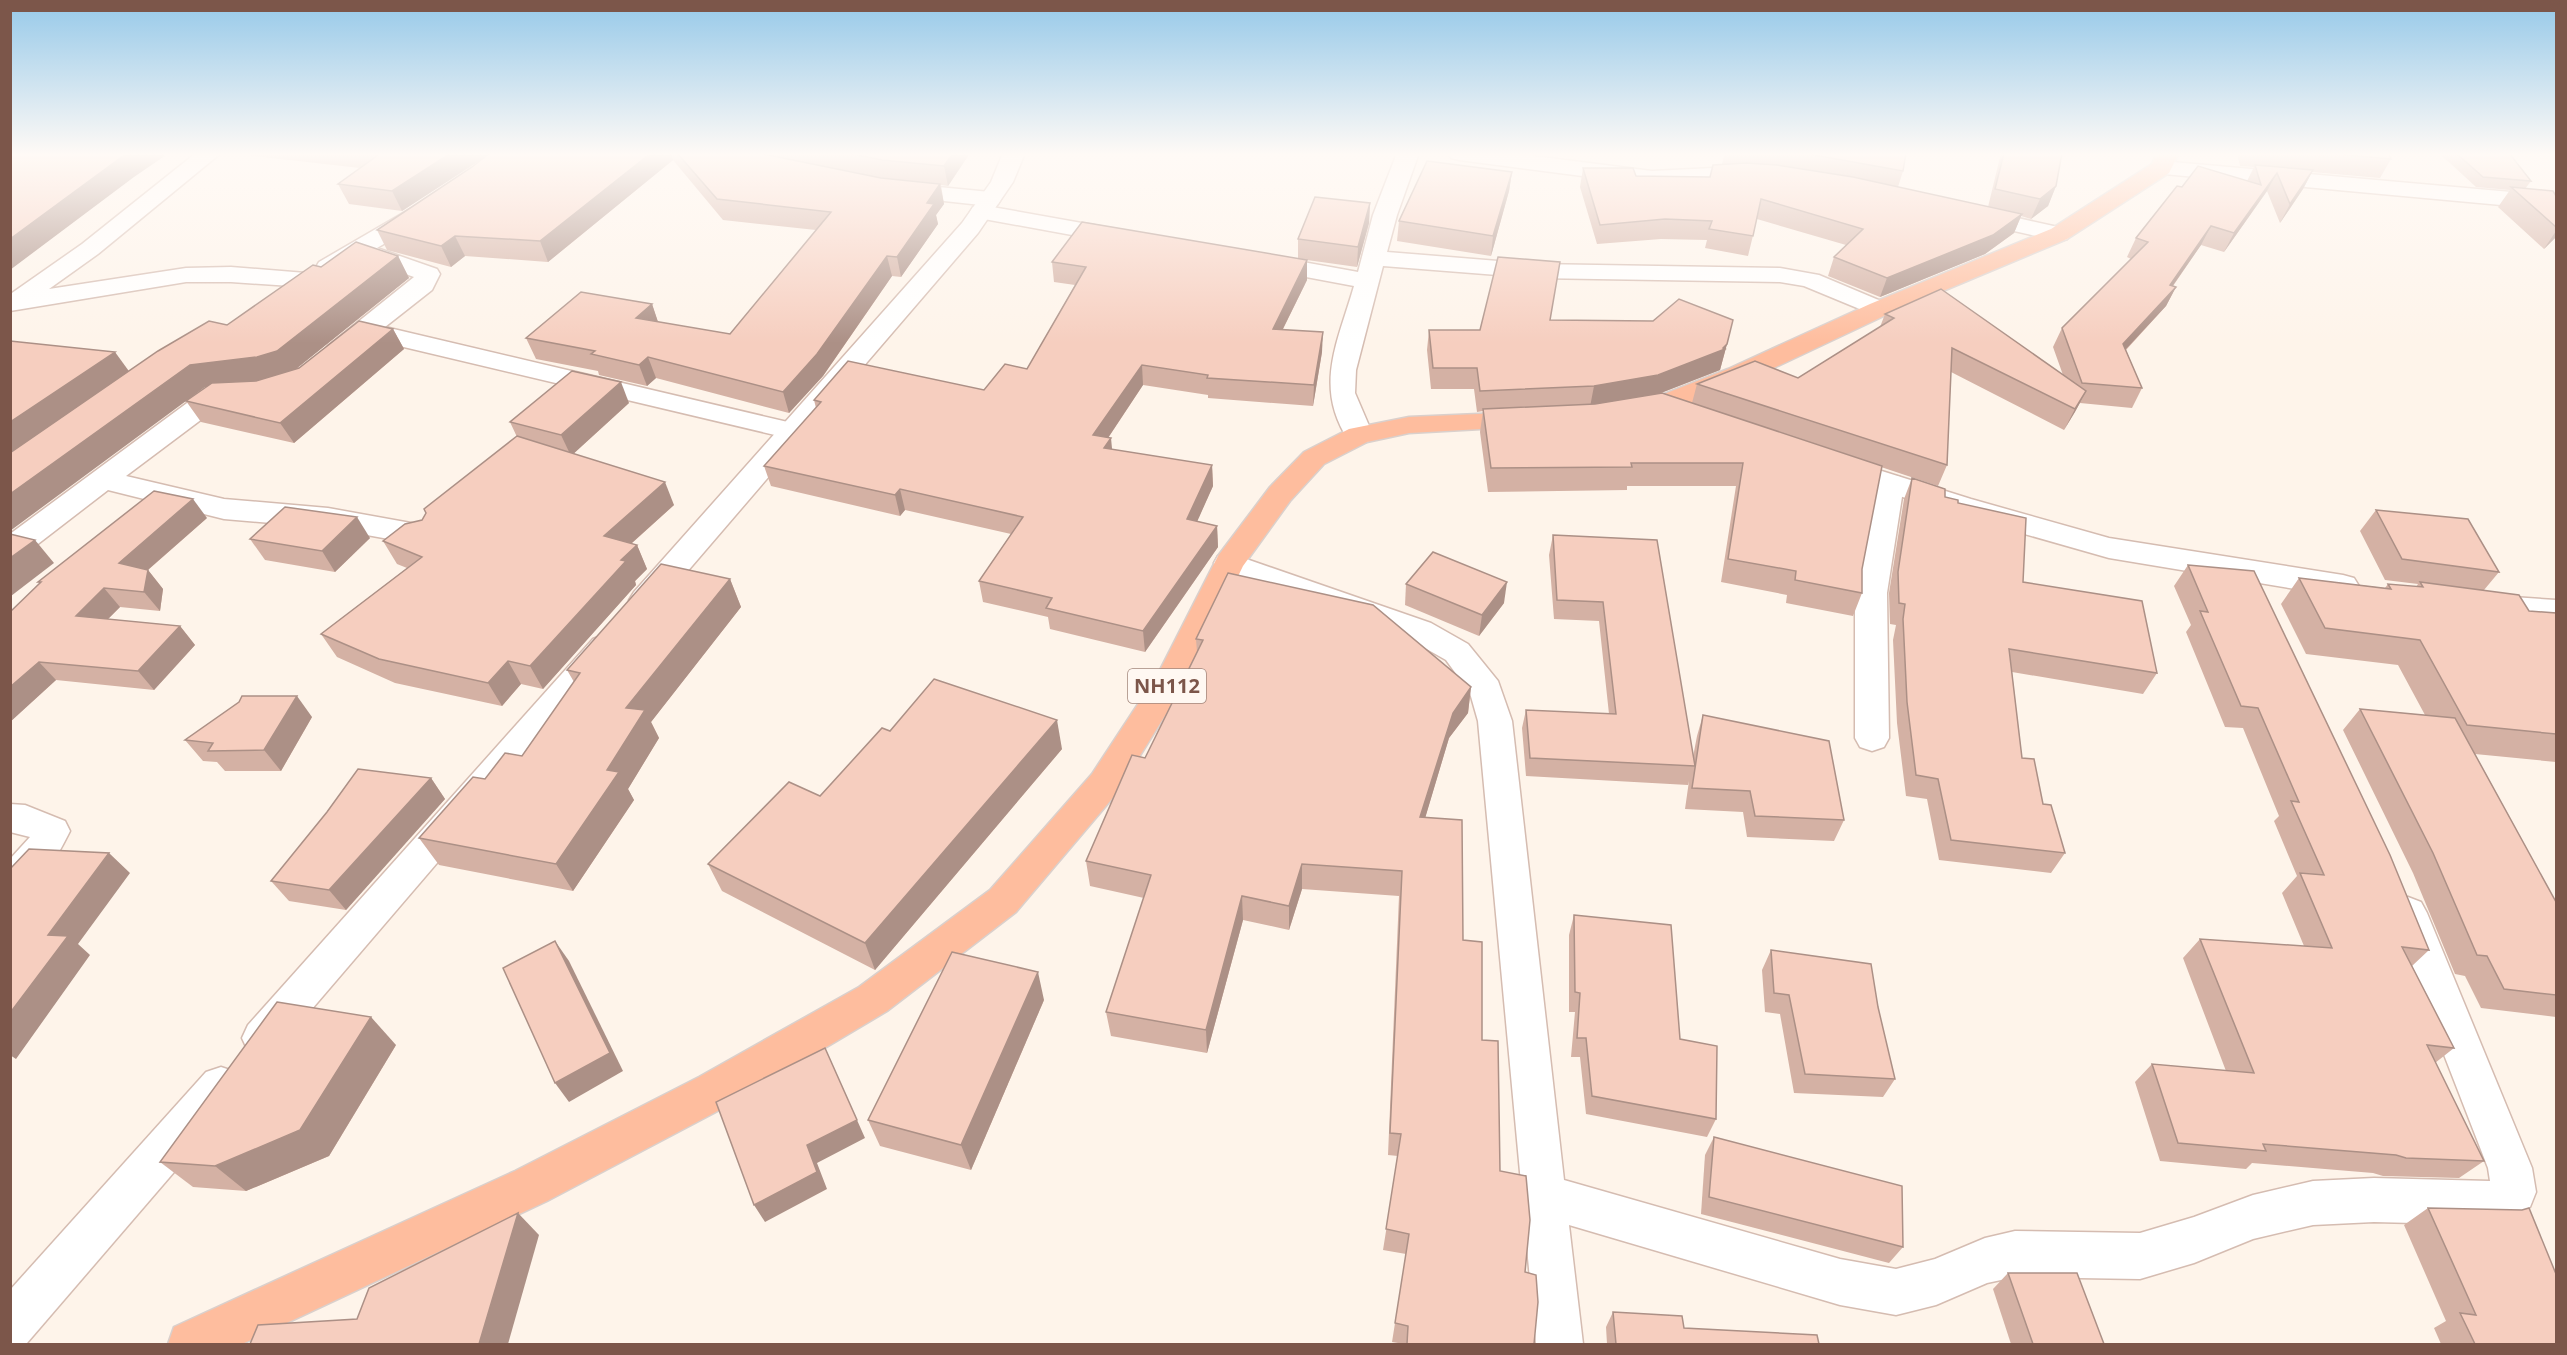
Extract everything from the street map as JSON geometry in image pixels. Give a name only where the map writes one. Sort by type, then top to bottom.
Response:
[{"type":"highway","points":[[1602,415],[1660,405],[1818,339],[1879,309],[2059,234],[2088,216]]},
{"type":"highway","name":"NH112","points":[[190,1344],[531,1186],[714,1091],[873,999],[1004,901],[1104,784],[1173,677],[1230,563],[1280,494],[1314,458],[1359,435],[1410,425],[1557,419]]},
{"type":"street","points":[[12,305],[129,216]]},
{"type":"street","points":[[269,302],[415,216]]},
{"type":"street","points":[[10,1326],[978,216]]},
{"type":"street","points":[[1035,216],[1144,241]]},
{"type":"street","points":[[1359,435],[1342,393],[1342,370],[1385,216]]},
{"type":"street","points":[[1979,216],[2059,234]]},
{"type":"street","points":[[319,366],[423,285],[428,274],[358,250]]},
{"type":"street","points":[[1247,259],[1371,269],[1780,275],[1810,280],[1879,309]]},
{"type":"street","points":[[12,305],[145,279],[188,275],[220,274],[306,280]]},
{"type":"street","points":[[10,276],[47,280]]},
{"type":"street","points":[[366,330],[792,431]]},
{"type":"street","points":[[10,550],[216,396],[235,389],[257,391]]},
{"type":"street","points":[[1660,405],[1705,421]]},
{"type":"street","points":[[1806,456],[1890,484],[2109,548],[2248,573],[2376,591]]},
{"type":"street","points":[[102,479],[162,496],[224,509],[369,523],[422,535]]},
{"type":"street","points":[[1872,738],[1871,593],[1890,484]]},
{"type":"street","points":[[135,518],[162,496]]},
{"type":"street","points":[[1230,563],[1420,631],[1457,652],[1486,690],[1496,721],[1559,1344]]},
{"type":"street","points":[[2248,573],[2268,614]]},
{"type":"street","points":[[2457,603],[2556,611]]},
{"type":"street","points":[[10,818],[25,819],[52,831],[43,848],[10,885]]},
{"type":"street","points":[[2392,874],[2510,1168],[2514,1192],[2531,1234]]},
{"type":"street","points":[[1543,1196],[1840,1282],[1896,1292],[1936,1282],[1985,1261],[2015,1254],[2140,1256],[2194,1240],[2253,1217],[2313,1203],[2374,1200],[2496,1203],[2514,1192]]},
{"type":"building","points":[[10,216],[41,216],[10,239]]},
{"type":"building","points":[[398,216],[571,216],[540,241],[455,236],[441,246],[377,230]]},
{"type":"building","points":[[827,216],[925,216],[897,257],[887,256],[817,354],[783,392],[648,357],[639,365],[591,354],[595,351],[526,338],[581,292],[652,304],[636,318],[730,334]]},
{"type":"building","points":[[1307,216],[1366,216],[1358,247],[1298,239]]},
{"type":"building","points":[[1401,216],[1499,216],[1493,236],[1399,221]]},
{"type":"building","points":[[1597,216],[1757,216],[1753,236],[1709,229],[1712,221],[1665,219],[1600,225]]},
{"type":"building","points":[[1820,216],[2019,216],[1993,235],[1887,278],[1834,257],[1863,229]]},
{"type":"building","points":[[2153,216],[2246,216],[2234,233],[2211,226],[2170,285],[2176,287],[2123,344],[2142,388],[2082,383],[2062,328],[2148,242],[2136,238]]},
{"type":"building","points":[[2544,216],[2556,216],[2556,227]]},
{"type":"building","points":[[1082,222],[1307,260],[1273,329],[1323,332],[1314,385],[1207,378],[1208,375],[1142,365],[1093,435],[1111,438],[1104,448],[1212,465],[1187,519],[1217,526],[1143,631],[1046,608],[1052,598],[979,581],[1023,517],[900,489],[895,495],[764,466],[821,402],[814,400],[848,361],[984,390],[1005,364],[1027,369],[1086,267],[1052,262]]},
{"type":"building","points":[[356,242],[398,256],[277,351],[257,357],[190,365],[10,494],[10,453],[158,351],[209,321],[227,325],[313,265],[321,267]]},
{"type":"building","points":[[1498,257],[1560,262],[1550,320],[1653,321],[1679,299],[1733,320],[1727,344],[1723,348],[1725,349],[1658,375],[1594,386],[1480,391],[1477,368],[1433,368],[1429,330],[1480,330]]},
{"type":"building","points":[[1941,289],[2086,391],[2075,409],[1952,348],[1947,465],[1697,384],[1755,361],[1798,378],[1894,318],[1885,314]]},
{"type":"building","points":[[359,321],[393,329],[280,423],[186,401],[212,383],[256,381],[299,368]]},
{"type":"building","points":[[10,341],[115,352],[10,422]]},
{"type":"building","points":[[572,371],[621,382],[561,435],[510,422]]},
{"type":"building","points":[[1662,393],[1882,466],[1862,569],[1862,593],[1795,580],[1796,571],[1728,559],[1743,463],[1631,463],[1632,467],[1491,468],[1483,409],[1595,404]]},
{"type":"building","points":[[517,436],[665,482],[604,536],[637,545],[621,560],[626,561],[530,666],[508,661],[488,683],[379,659],[321,634],[422,557],[383,541],[405,524],[422,520],[426,513],[424,509]]},
{"type":"building","points":[[1912,478],[1945,489],[1945,497],[1958,500],[1958,503],[2026,518],[2023,582],[2142,601],[2157,673],[2009,649],[2022,758],[2034,759],[2043,804],[2051,805],[2065,853],[1951,840],[1938,779],[1916,775],[1907,702],[1903,619],[1905,604],[1899,603],[1898,572]]},
{"type":"building","points":[[154,491],[193,499],[119,563],[148,570],[144,592],[104,588],[76,616],[180,626],[138,671],[39,662],[10,687],[10,612],[41,582],[38,582]]},
{"type":"building","points":[[285,507],[357,517],[322,551],[250,539]]},
{"type":"building","points":[[2376,510],[2468,519],[2499,572],[2402,559]]},
{"type":"building","points":[[10,534],[35,540],[10,558]]},
{"type":"building","points":[[1553,535],[1657,540],[1695,766],[1530,758],[1526,710],[1616,714],[1603,602],[1557,600]]},
{"type":"building","points":[[1433,552],[1507,582],[1482,615],[1406,584]]},
{"type":"building","points":[[661,564],[730,579],[626,708],[645,710],[607,770],[619,772],[556,864],[419,838],[473,777],[485,779],[505,753],[522,756],[580,673],[567,670]]},
{"type":"building","points":[[2188,565],[2254,571],[2390,855],[2429,950],[2402,947],[2454,1048],[2427,1045],[2484,1161],[2406,1158],[2396,1155],[2263,1144],[2266,1151],[2178,1143],[2152,1064],[2254,1073],[2200,939],[2332,948],[2300,873],[2324,875],[2291,801],[2299,802],[2258,708],[2241,706],[2200,611],[2208,612]]},
{"type":"building","points":[[1228,573],[1373,605],[1471,687],[1453,713],[1420,817],[1462,820],[1463,940],[1482,942],[1482,1040],[1498,1041],[1500,1171],[1526,1176],[1530,1220],[1525,1272],[1536,1275],[1538,1302],[1534,1344],[1407,1344],[1408,1326],[1395,1323],[1409,1234],[1386,1229],[1401,1134],[1390,1133],[1402,871],[1302,864],[1289,906],[1242,896],[1206,1030],[1106,1012],[1151,875],[1086,861],[1132,755],[1145,758],[1203,640],[1196,639]]},
{"type":"building","points":[[2299,578],[2391,589],[2388,584],[2423,587],[2420,582],[2519,595],[2529,611],[2556,613],[2556,734],[2467,725],[2420,640],[2325,628]]},
{"type":"building","points":[[934,679],[1057,720],[865,943],[708,864],[789,782],[820,796],[882,728],[890,731]]},
{"type":"building","points":[[242,696],[297,696],[264,750],[208,751],[213,743],[185,740],[239,702]]},
{"type":"building","points":[[2360,709],[2455,718],[2556,902],[2556,995],[2504,989],[2487,956],[2477,955],[2433,853]]},
{"type":"building","points":[[1703,715],[1829,741],[1844,820],[1755,816],[1750,791],[1692,788]]},
{"type":"building","points":[[358,769],[431,778],[329,890],[271,881],[327,812]]},
{"type":"building","points":[[29,849],[109,853],[48,935],[68,936],[10,1013],[10,869]]},
{"type":"building","points":[[1574,915],[1671,925],[1680,1039],[1717,1046],[1716,1119],[1592,1096],[1586,1038],[1577,1038],[1580,993],[1575,992]]},
{"type":"building","points":[[555,941],[610,1053],[555,1083],[503,968]]},
{"type":"building","points":[[1771,950],[1871,964],[1878,1007],[1895,1079],[1805,1074],[1789,995],[1774,993]]},
{"type":"building","points":[[952,952],[1038,972],[961,1145],[868,1120]]},
{"type":"building","points":[[277,1002],[371,1017],[300,1130],[215,1166],[160,1162]]},
{"type":"building","points":[[825,1048],[857,1120],[807,1145],[817,1172],[754,1205],[716,1102]]},
{"type":"building","points":[[1714,1137],[1902,1186],[1903,1247],[1709,1197]]},
{"type":"building","points":[[2428,1208],[2522,1210],[2529,1208],[2556,1274],[2556,1344],[2475,1344],[2460,1313],[2476,1315]]},
{"type":"building","points":[[518,1213],[479,1344],[250,1344],[258,1325],[357,1319],[369,1288]]},
{"type":"building","points":[[2008,1273],[2077,1273],[2104,1344],[2033,1344]]},
{"type":"building","points":[[1613,1312],[1682,1316],[1684,1328],[1817,1335],[1819,1344],[1616,1344]]}]
